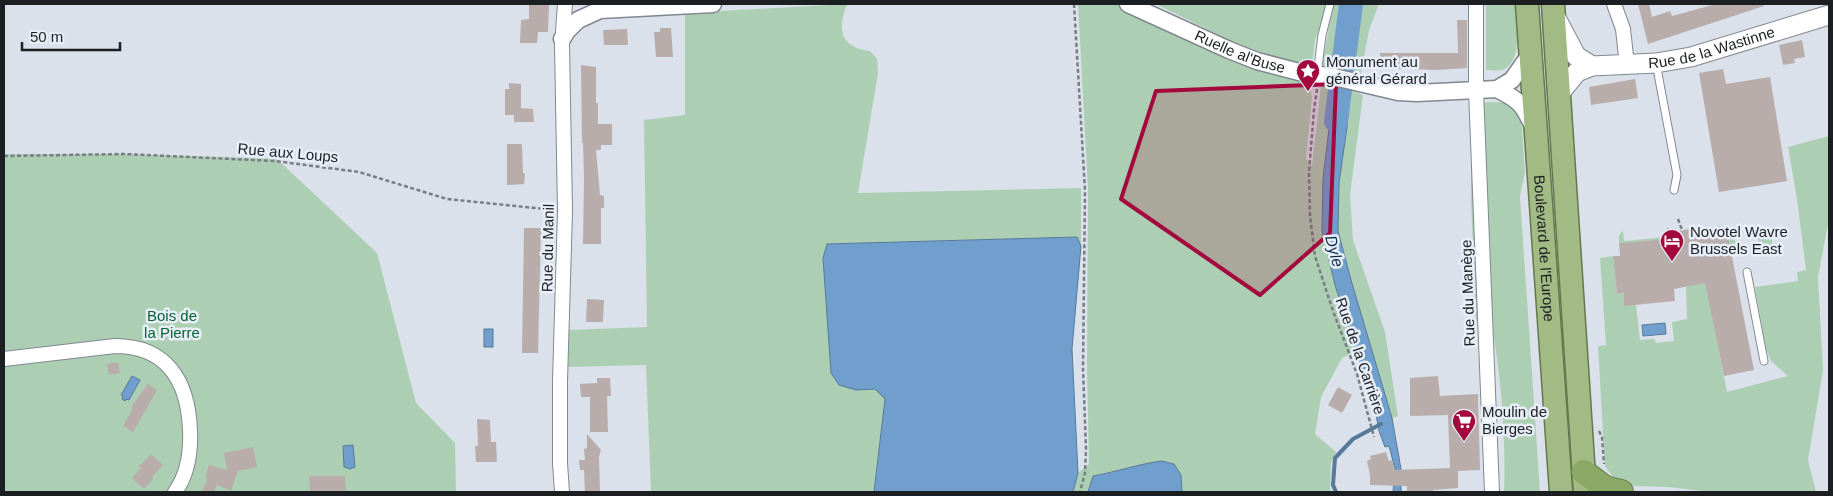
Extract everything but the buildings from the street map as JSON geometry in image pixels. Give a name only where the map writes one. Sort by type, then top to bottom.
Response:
[{"type":"highway","name":"Boulevard de l'Europe","points":[[1527,4],[1561,492]]},
{"type":"highway","name":"Boulevard de l'Europe","points":[[1553,9],[1585,482]]},
{"type":"highway","points":[[1585,482],[1621,492]]},
{"type":"main road","points":[[1553,9],[1576,56],[1592,66]]},
{"type":"main road","name":"Rue de la Wastinne","points":[[1592,66],[1656,63],[1691,57],[1829,15]]},
{"type":"main road","points":[[1559,94],[1577,72],[1592,66]]},
{"type":"street","name":"Rue du Manil","points":[[562,492],[560,381],[565,211],[562,39],[566,4]]},
{"type":"street","points":[[583,4],[600,10]]},
{"type":"street","points":[[562,39],[578,20],[600,10],[713,4]]},
{"type":"street","name":"Ruelle al'Buse","points":[[1128,4],[1229,50],[1278,67],[1334,77],[1398,92],[1416,94],[1476,92]]},
{"type":"street","name":"Rue du Manège","points":[[1476,4],[1476,92],[1492,492]]},
{"type":"street","points":[[1614,4],[1623,29],[1627,65]]},
{"type":"street","points":[[1476,92],[1497,89],[1512,80],[1531,53]]},
{"type":"street","points":[[1497,89],[1516,98],[1526,112],[1537,135]]},
{"type":"street","points":[[4,359],[115,346],[130,346],[156,356],[176,374],[188,406],[191,443],[185,474],[175,492]]},
{"type":"lane","points":[[1317,75],[1322,35],[1330,4]]},
{"type":"lane","points":[[1656,63],[1676,175],[1674,190]]},
{"type":"lane","points":[[1747,272],[1764,361]]},
{"type":"path","points":[[1074,4],[1084,191],[1083,368],[1086,449],[1085,473],[1080,492]]},
{"type":"path","name":"Rue de la Carrière","points":[[1317,75],[1309,172],[1311,231],[1315,256],[1322,280],[1355,368],[1374,437]]},
{"type":"path","name":"Rue aux Loups","points":[[4,156],[124,154],[276,161],[359,172],[447,199],[565,211]]},
{"type":"path","points":[[1678,219],[1682,230]]},
{"type":"highlighted area","points":[[1336,84],[1330,233],[1260,295],[1121,199],[1156,91]]},
{"type":"green space","points":[[847,4],[842,22],[844,36],[852,46],[870,51],[877,59],[878,73],[858,193],[1081,188],[1081,246],[1077,237],[827,244],[856,390],[875,389],[885,399],[874,492],[651,492],[646,365],[568,367],[568,330],[647,327],[644,120],[685,115],[685,13]]},
{"type":"green space","points":[[1078,4],[1116,4],[1230,56],[1309,84],[1312,97],[1306,159],[1312,166],[1321,85],[1334,87],[1323,179],[1322,230],[1335,285],[1356,351],[1342,358],[1321,397],[1315,434],[1336,452],[1331,463],[1330,492],[1182,492],[1181,475],[1114,472],[1093,476],[1088,492],[1073,492],[1078,473],[1089,464],[1087,367],[1088,189]]},
{"type":"green space","points":[[1156,4],[1327,4],[1315,40],[1312,65],[1272,56],[1233,42]]},
{"type":"green space","points":[[1333,4],[1345,4],[1337,69],[1322,67]]},
{"type":"green space","points":[[1359,4],[1379,4],[1369,30],[1361,73],[1352,72],[1353,47]]},
{"type":"green space","points":[[1486,4],[1516,4],[1516,48],[1511,63],[1501,70],[1486,70]]},
{"type":"green space","points":[[1350,90],[1363,95],[1350,195],[1353,240],[1385,332],[1398,416],[1392,418],[1338,231],[1339,183]]},
{"type":"green space","points":[[1499,102],[1510,105],[1519,112],[1522,127],[1525,172],[1520,196],[1540,492],[1504,492],[1503,427],[1495,341],[1491,320],[1476,321],[1471,201],[1471,103]]},
{"type":"green space","points":[[1829,136],[1829,219],[1818,277],[1823,370],[1808,460],[1816,492],[1712,492],[1668,487],[1633,486],[1616,482],[1605,466],[1598,346],[1606,345],[1600,258],[1613,256],[1617,294],[1624,293],[1624,305],[1636,305],[1640,340],[1654,339],[1656,343],[1674,341],[1672,322],[1687,319],[1686,287],[1705,280],[1727,392],[1788,376],[1771,361],[1766,349],[1755,287],[1798,281],[1797,272],[1806,270],[1788,147]]},
{"type":"green space","name":"Bois de la Pierre","points":[[4,154],[122,154],[277,159],[377,253],[416,403],[455,443],[456,492],[4,492]]},
{"type":"green space","points":[[1667,227],[1680,242],[1669,239],[1619,243],[1619,235],[1623,231],[1624,241],[1667,237]]},
{"type":"green space","points":[[1725,227],[1731,232],[1735,238],[1738,251],[1731,253],[1726,231],[1697,237],[1692,246],[1689,229]]},
{"type":"green space","points":[[1770,227],[1774,254],[1761,255],[1756,229]]},
{"type":"water","points":[[1345,4],[1359,4],[1353,47],[1352,72],[1337,69]]},
{"type":"water","points":[[1334,87],[1350,90],[1339,183],[1338,231],[1392,418],[1401,469],[1401,492],[1393,492],[1395,469],[1389,446],[1385,447],[1379,431],[1375,409],[1335,285],[1322,231],[1323,179]]},
{"type":"water","points":[[1077,237],[1081,246],[1072,349],[1078,473],[1073,492],[874,492],[885,399],[875,389],[856,390],[839,385],[831,373],[823,258],[827,244]]},
{"type":"water","points":[[1665,323],[1666,334],[1643,336],[1642,325]]},
{"type":"water","points":[[484,329],[493,329],[493,347],[484,347]]},
{"type":"water","points":[[132,376],[140,380],[129,400],[126,399],[125,401],[121,395]]},
{"type":"water","points":[[353,445],[355,467],[350,469],[344,467],[343,446]]},
{"type":"water","points":[[1162,461],[1174,464],[1181,475],[1182,492],[1088,492],[1093,476]]},
{"type":"waterway","name":"Dyle","points":[[1336,121],[1351,4]]},
{"type":"waterway","points":[[1336,492],[1333,485],[1335,458],[1353,439],[1381,424]]},
{"type":"place","name":"Monument au général Gérard","points":[[1308,92]]},
{"type":"place","name":"Novotel Wavre Brussels East","points":[[1672,262]]},
{"type":"place","name":"Moulin de Bierges","points":[[1464,442]]}]
